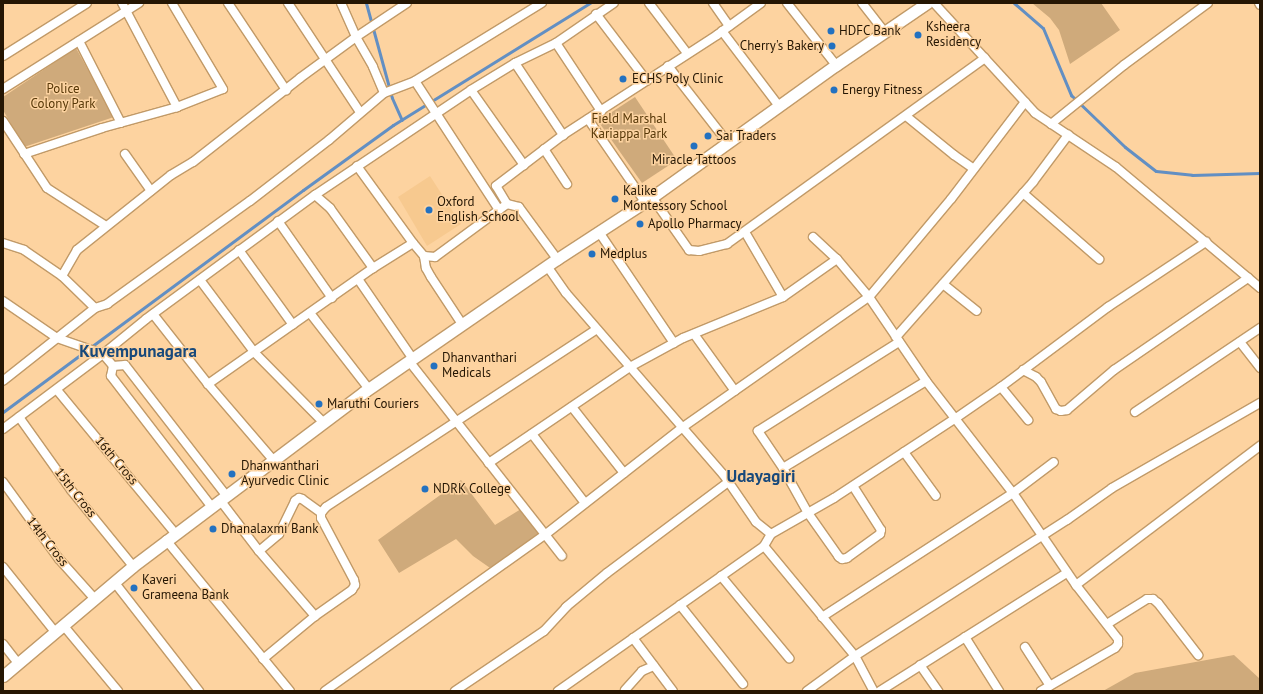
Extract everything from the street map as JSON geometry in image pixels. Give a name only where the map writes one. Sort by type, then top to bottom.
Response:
[{"type":"street","points":[[3,56],[87,3]]},
{"type":"street","points":[[122,3],[177,107]]},
{"type":"street","points":[[3,89],[139,3]]},
{"type":"street","points":[[24,154],[177,107],[223,89],[172,3]]},
{"type":"street","points":[[228,3],[286,90]]},
{"type":"street","points":[[288,3],[324,60],[360,112]]},
{"type":"street","points":[[342,3],[356,37],[385,92]]},
{"type":"street","points":[[62,276],[77,250],[106,226],[171,175],[193,162],[324,60],[406,3]]},
{"type":"street","points":[[3,381],[95,308],[107,304],[250,201],[329,140],[385,92],[415,81],[542,3]]},
{"type":"street","points":[[3,429],[57,390],[100,353],[278,221],[357,166],[433,110],[471,90],[515,63],[556,43],[614,3]]},
{"type":"street","points":[[649,3],[687,53]]},
{"type":"street","points":[[713,3],[729,26]]},
{"type":"street","points":[[557,259],[519,207],[507,204],[496,186],[563,135],[722,31],[760,3]]},
{"type":"street","points":[[787,3],[836,65]]},
{"type":"street","points":[[862,3],[885,32]]},
{"type":"street","points":[[3,676],[94,598],[115,583],[133,566],[369,389],[557,259],[649,200],[836,65],[927,3]]},
{"type":"street","points":[[934,3],[1035,113],[1116,167],[1260,288]]},
{"type":"street","points":[[1051,124],[1124,65],[1208,3]]},
{"type":"street","points":[[596,14],[647,81]]},
{"type":"street","points":[[722,31],[779,106]]},
{"type":"street","points":[[79,41],[121,123]]},
{"type":"street","points":[[556,43],[601,111]]},
{"type":"street","points":[[588,119],[689,250],[699,251],[727,244],[745,232],[985,58]]},
{"type":"street","points":[[515,63],[563,135]]},
{"type":"street","points":[[668,66],[728,143]]},
{"type":"street","points":[[415,81],[499,210]]},
{"type":"street","points":[[471,90],[524,165]]},
{"type":"street","points":[[325,691],[546,534],[683,428],[869,297],[951,199],[1025,102]]},
{"type":"street","points":[[906,116],[954,155],[974,169]]},
{"type":"street","points":[[3,121],[46,188],[106,226]]},
{"type":"street","points":[[853,486],[881,530],[880,534],[846,558],[842,559],[839,557],[808,513],[783,468],[758,431],[897,339],[1023,193],[1068,135]]},
{"type":"street","points":[[544,150],[567,184]]},
{"type":"street","points":[[125,154],[151,191]]},
{"type":"street","points":[[357,166],[424,256],[426,268],[431,277],[462,324]]},
{"type":"street","points":[[1023,193],[1099,259]]},
{"type":"street","points":[[315,195],[330,208],[373,268]]},
{"type":"street","points":[[424,256],[435,257],[507,204]]},
{"type":"street","points":[[278,221],[332,298]]},
{"type":"street","points":[[599,232],[674,343]]},
{"type":"street","points":[[745,232],[783,297]]},
{"type":"street","points":[[813,237],[837,260],[869,297],[926,381],[1013,493],[1067,573],[1118,638],[1118,644],[1115,648],[1041,691]]},
{"type":"street","points":[[558,691],[764,546],[771,534],[853,486],[956,418],[1001,387],[1108,307],[1206,242]]},
{"type":"street","points":[[3,243],[24,250],[62,276],[95,308]]},
{"type":"street","points":[[208,384],[373,268],[413,243]]},
{"type":"street","points":[[239,250],[293,325]]},
{"type":"street","points":[[489,463],[630,367],[674,343],[783,297],[837,260]]},
{"type":"street","points":[[547,266],[566,293],[728,482],[756,522],[771,534]]},
{"type":"street","points":[[1023,370],[1036,377],[1041,382],[1056,409],[1061,411],[1067,410],[1114,370],[1248,278]]},
{"type":"street","points":[[358,279],[411,360],[456,422],[562,556]]},
{"type":"street","points":[[200,280],[254,352],[324,423]]},
{"type":"street","points":[[943,284],[977,311]]},
{"type":"street","points":[[3,301],[57,338],[100,353],[113,366],[125,365],[219,500]]},
{"type":"street","points":[[310,313],[369,389]]},
{"type":"street","points":[[153,314],[208,384],[274,461]]},
{"type":"street","points":[[1135,412],[1260,328]]},
{"type":"street","points":[[263,659],[315,616],[352,590],[355,585],[354,580],[321,518],[321,513],[326,507],[597,329]]},
{"type":"street","points":[[694,334],[735,391]]},
{"type":"street","points":[[1240,342],[1260,368]]},
{"type":"street","points":[[113,366],[111,376],[219,500],[259,551],[315,616]]},
{"type":"street","points":[[783,468],[926,381]]},
{"type":"street","points":[[1001,387],[1028,420]]},
{"type":"street","name":"16th Cross","points":[[57,390],[263,659],[290,691]]},
{"type":"street","points":[[807,691],[855,656],[1041,536],[1112,488],[1260,403]]},
{"type":"street","points":[[572,407],[624,473]]},
{"type":"street","name":"15th Cross","points":[[19,418],[71,490],[133,566]]},
{"type":"street","points":[[532,434],[585,503]]},
{"type":"street","points":[[1076,585],[1260,446]]},
{"type":"street","points":[[904,452],[936,496]]},
{"type":"street","points":[[822,617],[1013,493],[1054,462]]},
{"type":"street","name":"14th Cross","points":[[3,482],[59,559],[94,598]]},
{"type":"street","points":[[455,691],[544,631],[566,608],[607,573],[728,482]]},
{"type":"street","points":[[259,551],[279,534],[295,501],[298,498],[302,499],[321,513]]},
{"type":"street","points":[[764,546],[855,656],[874,691]]},
{"type":"street","points":[[3,567],[118,691]]},
{"type":"street","points":[[880,691],[890,688],[920,665],[1067,573]]},
{"type":"street","points":[[721,576],[789,658]]},
{"type":"street","points":[[115,583],[199,691]]},
{"type":"street","points":[[1107,624],[1147,599],[1152,599],[1158,603],[1198,655]]},
{"type":"street","points":[[680,605],[743,684]]},
{"type":"street","points":[[965,637],[999,691]]},
{"type":"street","points":[[633,638],[673,691]]},
{"type":"street","points":[[3,644],[18,663]]},
{"type":"street","points":[[1025,648],[1050,686]]},
{"type":"street","points":[[920,665],[938,691]]},
{"type":"street","points":[[625,690],[642,672],[654,666]]},
{"type":"shaded area","name":"Oxford English School","points":[[430,176],[461,224],[427,246],[398,197]]},
{"type":"green space","points":[[1032,3],[1101,3],[1120,30],[1070,64],[1059,30],[1050,18]]},
{"type":"green space","name":"Police Colony Park","points":[[76,48],[114,117],[24,147],[3,110],[3,97]]},
{"type":"green space","name":"Field Marshal Kariappa Park","points":[[635,97],[677,160],[642,183],[598,121]]},
{"type":"green space","points":[[461,480],[495,525],[521,509],[540,533],[493,570],[473,556],[456,539],[399,573],[378,540]]},
{"type":"green space","points":[[1234,655],[1260,679],[1260,691],[1103,691],[1135,673]]},
{"type":"waterway","points":[[366,3],[392,98],[402,120]]},
{"type":"waterway","points":[[3,412],[393,125],[590,3]]},
{"type":"waterway","points":[[1014,3],[1043,28],[1071,95],[1125,147],[1156,171],[1192,175],[1260,173]]},
{"type":"place","name":"HDFC Bank","points":[[831,31]]},
{"type":"place","name":"Ksheera Residency","points":[[918,35]]},
{"type":"place","name":"Cherry's Bakery","points":[[832,46]]},
{"type":"place","name":"ECHS Poly Clinic","points":[[623,79]]},
{"type":"place","name":"Energy Fitness","points":[[834,90]]},
{"type":"place","name":"Sai Traders","points":[[708,136]]},
{"type":"place","name":"Miracle Tattoos","points":[[694,146]]},
{"type":"place","name":"Kalike Montessory School","points":[[615,199]]},
{"type":"place","name":"Oxford English School","points":[[429,210]]},
{"type":"place","name":"Apollo Pharmacy","points":[[640,224]]},
{"type":"place","name":"Medplus","points":[[592,254]]},
{"type":"place","name":"Dhanvanthari Medicals","points":[[434,366]]},
{"type":"place","name":"Maruthi Couriers","points":[[319,404]]},
{"type":"place","name":"Dhanwanthari Ayurvedic Clinic","points":[[232,474]]},
{"type":"place","name":"NDRK College","points":[[425,489]]},
{"type":"place","name":"Dhanalaxmi Bank","points":[[213,529]]},
{"type":"place","name":"Kaveri Grameena Bank","points":[[134,588]]},
{"type":"district","name":"Kuvempunagara","points":[[138,352]]},
{"type":"district","name":"Udayagiri","points":[[761,477]]}]
